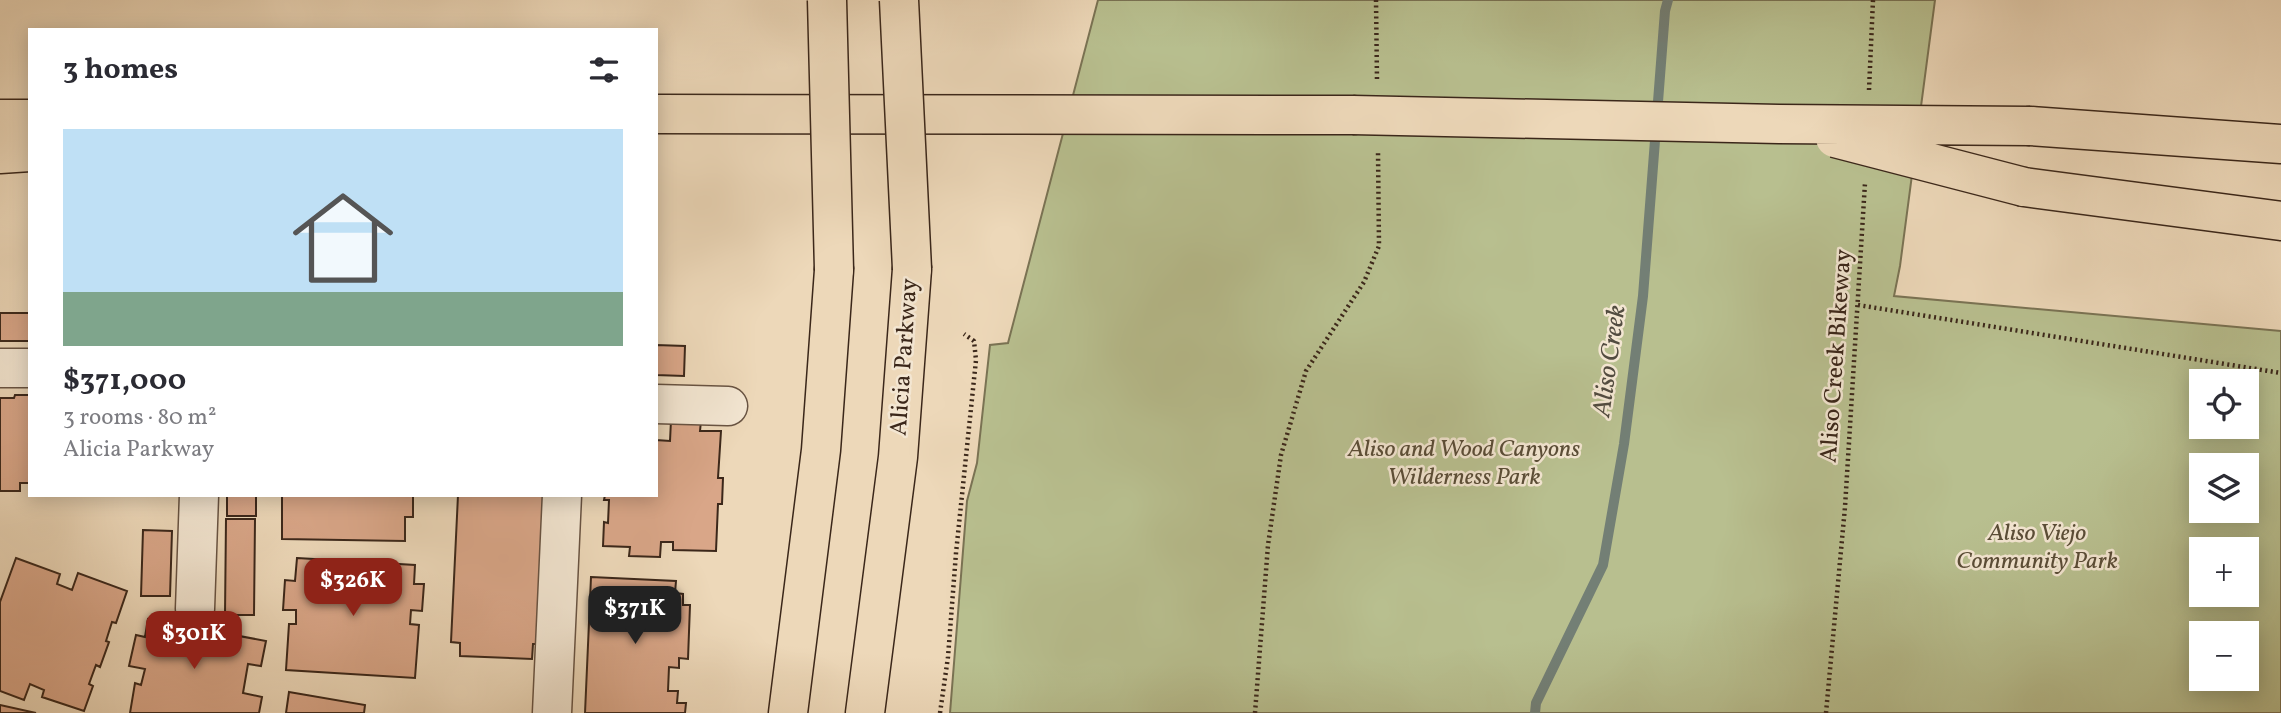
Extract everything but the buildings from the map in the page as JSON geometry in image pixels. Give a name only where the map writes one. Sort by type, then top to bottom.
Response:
[{"type":"main road","points":[[788,713],[821,450],[834,270],[827,0]]},
{"type":"main road","name":"Alicia Parkway","points":[[865,713],[898,457],[912,269],[899,0]]},
{"type":"main road","points":[[658,114],[1266,114],[2030,126],[2281,144]]},
{"type":"main road","points":[[0,119],[28,119]]},
{"type":"main road","points":[[1779,124],[2024,187],[2281,221]]},
{"type":"main road","points":[[0,154],[28,152]]},
{"type":"lane","points":[[0,368],[28,368]]},
{"type":"lane","points":[[658,404],[728,406]]},
{"type":"lane","points":[[195,608],[199,497]]},
{"type":"lane","points":[[552,713],[562,497]]},
{"type":"path","points":[[1376,0],[1377,88]]},
{"type":"path","points":[[1869,101],[1873,0]]},
{"type":"path","points":[[1255,713],[1268,544],[1281,455],[1306,372],[1364,282],[1379,247],[1378,141]]},
{"type":"path","name":"Aliso Creek Bikeway","points":[[1826,713],[1845,506],[1865,183]]},
{"type":"path","points":[[1858,305],[2281,373]]},
{"type":"path","points":[[940,713],[948,657],[976,360],[974,341],[964,334]]},
{"type":"green space","points":[[1098,0],[1935,0],[1894,296],[2281,331],[2281,713],[950,713],[967,501],[977,463],[990,345],[1008,343]]},
{"type":"waterway","name":"Aliso Creek","points":[[1535,713],[1536,703],[1603,565],[1624,444],[1643,296],[1668,0]]},
{"type":"park label","name":"Aliso and Wood Canyons Wilderness Park","points":[[1464,464]]},
{"type":"park label","name":"Aliso Viejo Community Park","points":[[2037,548]]}]
